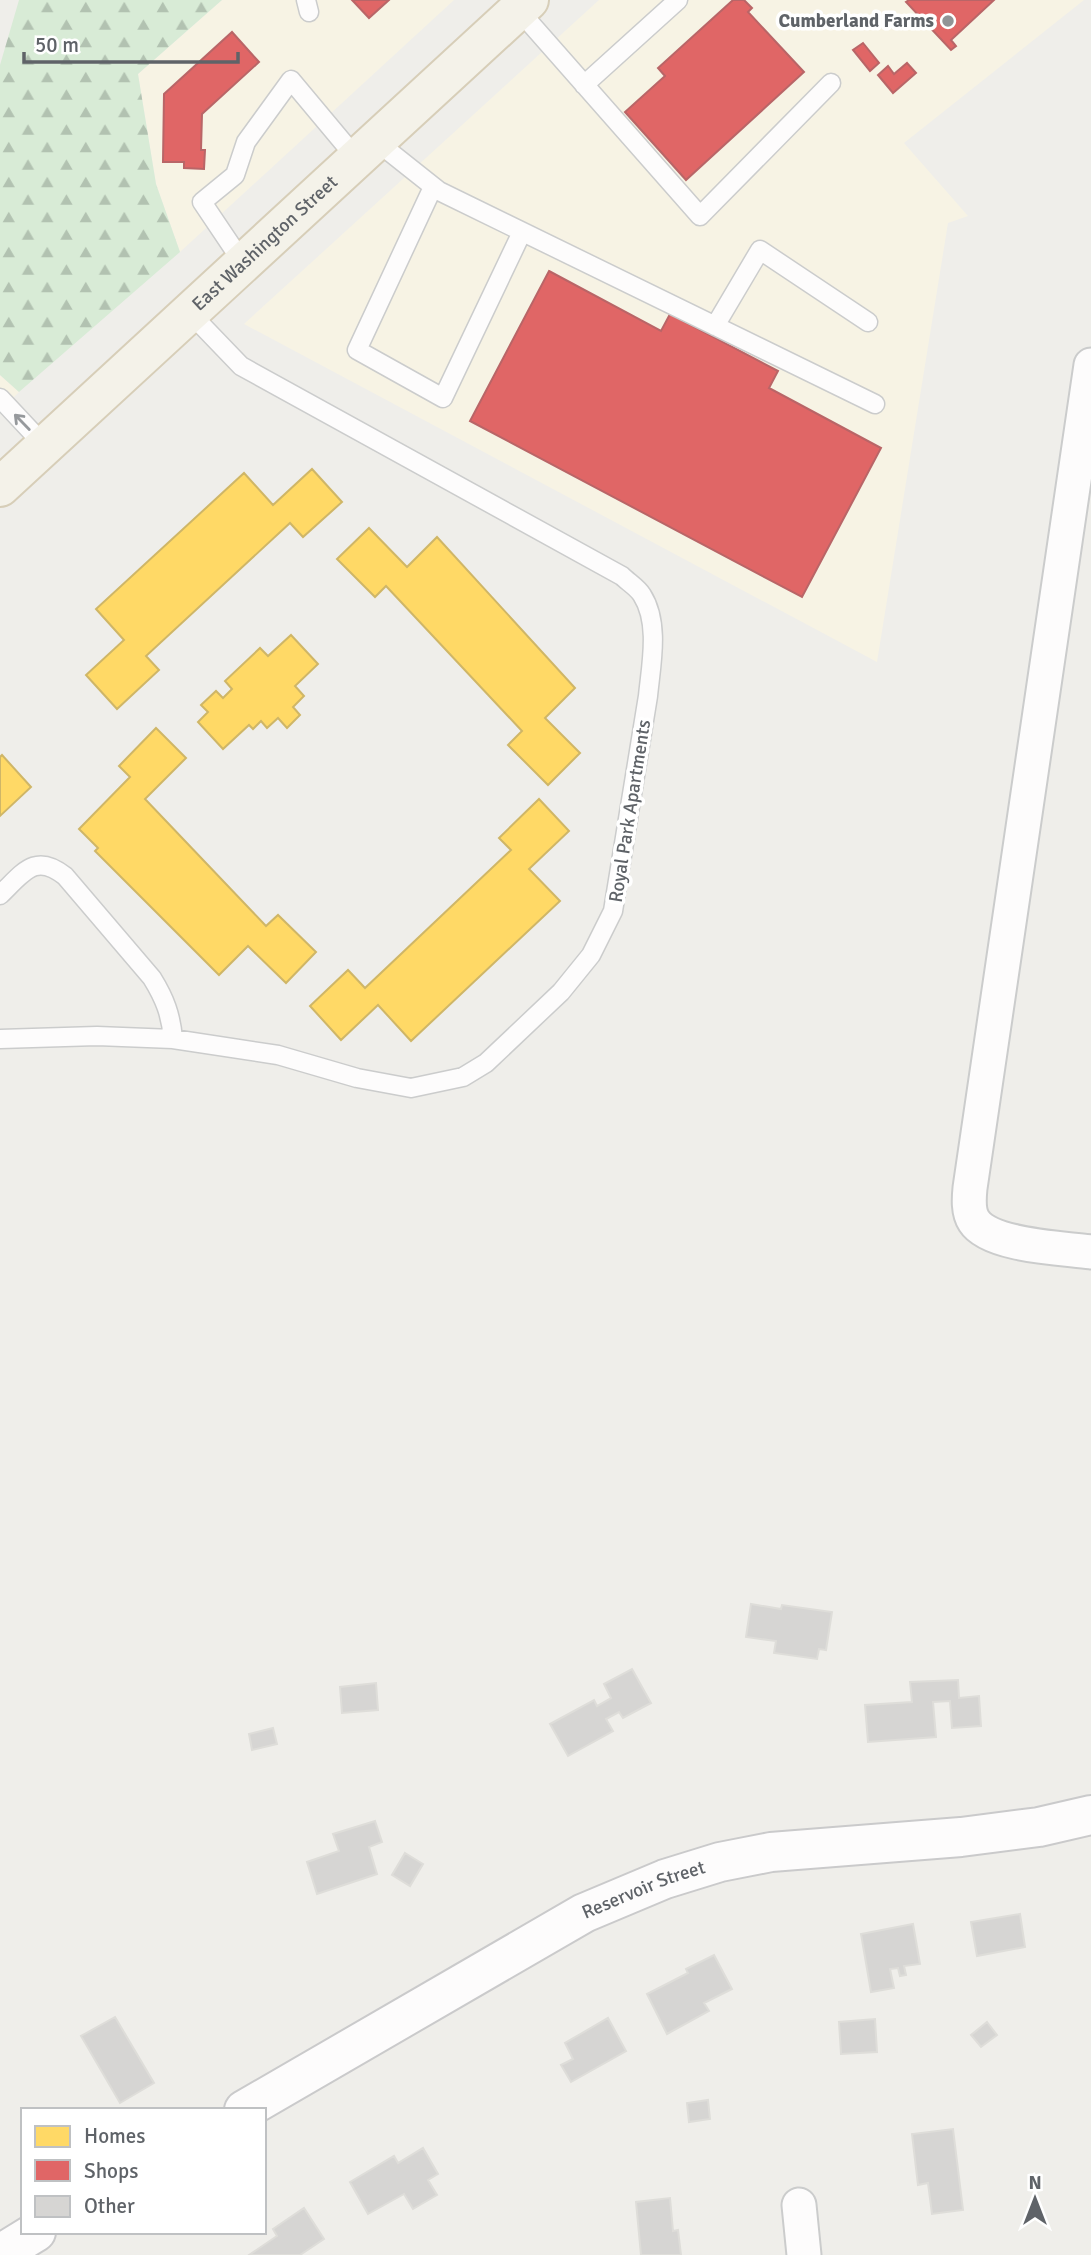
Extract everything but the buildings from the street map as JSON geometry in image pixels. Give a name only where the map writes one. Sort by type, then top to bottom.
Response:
[{"type":"main road","name":"East Washington Street","points":[[5,474],[45,446],[366,150],[519,3]]},
{"type":"street","points":[[1091,365],[969,1205],[974,1221],[988,1233],[1007,1240],[1091,1252]]},
{"type":"street","name":"Reservoir Street","points":[[247,2108],[584,1913],[664,1879],[720,1862],[771,1852],[961,1837],[1039,1827],[1091,1815]]},
{"type":"street","points":[[799,2205],[804,2255]]},
{"type":"street","points":[[0,2254],[33,2234]]},
{"type":"lane","points":[[584,85],[678,0]]},
{"type":"lane","points":[[519,3],[584,85],[699,216],[831,83]]},
{"type":"lane","points":[[243,263],[202,202],[235,175],[246,142],[290,80],[366,150],[522,232],[875,404]]},
{"type":"lane","points":[[433,187],[357,350],[443,398],[522,232]]},
{"type":"lane","points":[[715,326],[760,250],[868,322]]},
{"type":"lane","name":"Royal Park Apartments","points":[[0,1038],[97,1036],[173,1039],[278,1055],[357,1078],[411,1088],[437,1084],[463,1077],[486,1063],[561,992],[592,955],[613,911],[651,665],[650,614],[642,595],[622,576],[241,366],[190,313]]},
{"type":"lane","points":[[0,398],[45,446]]},
{"type":"lane","points":[[0,895],[24,872],[37,864],[52,866],[65,876],[152,978],[164,997],[171,1017],[173,1039]]},
{"type":"shaded area","points":[[222,0],[454,0],[180,252],[156,184],[138,74]]},
{"type":"shaded area","points":[[599,0],[1084,0],[904,143],[968,216],[948,223],[877,662],[244,324]]},
{"type":"shaded area","points":[[0,375],[19,392],[0,411]]},
{"type":"green space","points":[[19,0],[222,0],[138,74],[156,184],[180,252],[19,392],[0,375],[0,65]]},
{"type":"place","name":"Cumberland Farms","points":[[948,21]]}]
